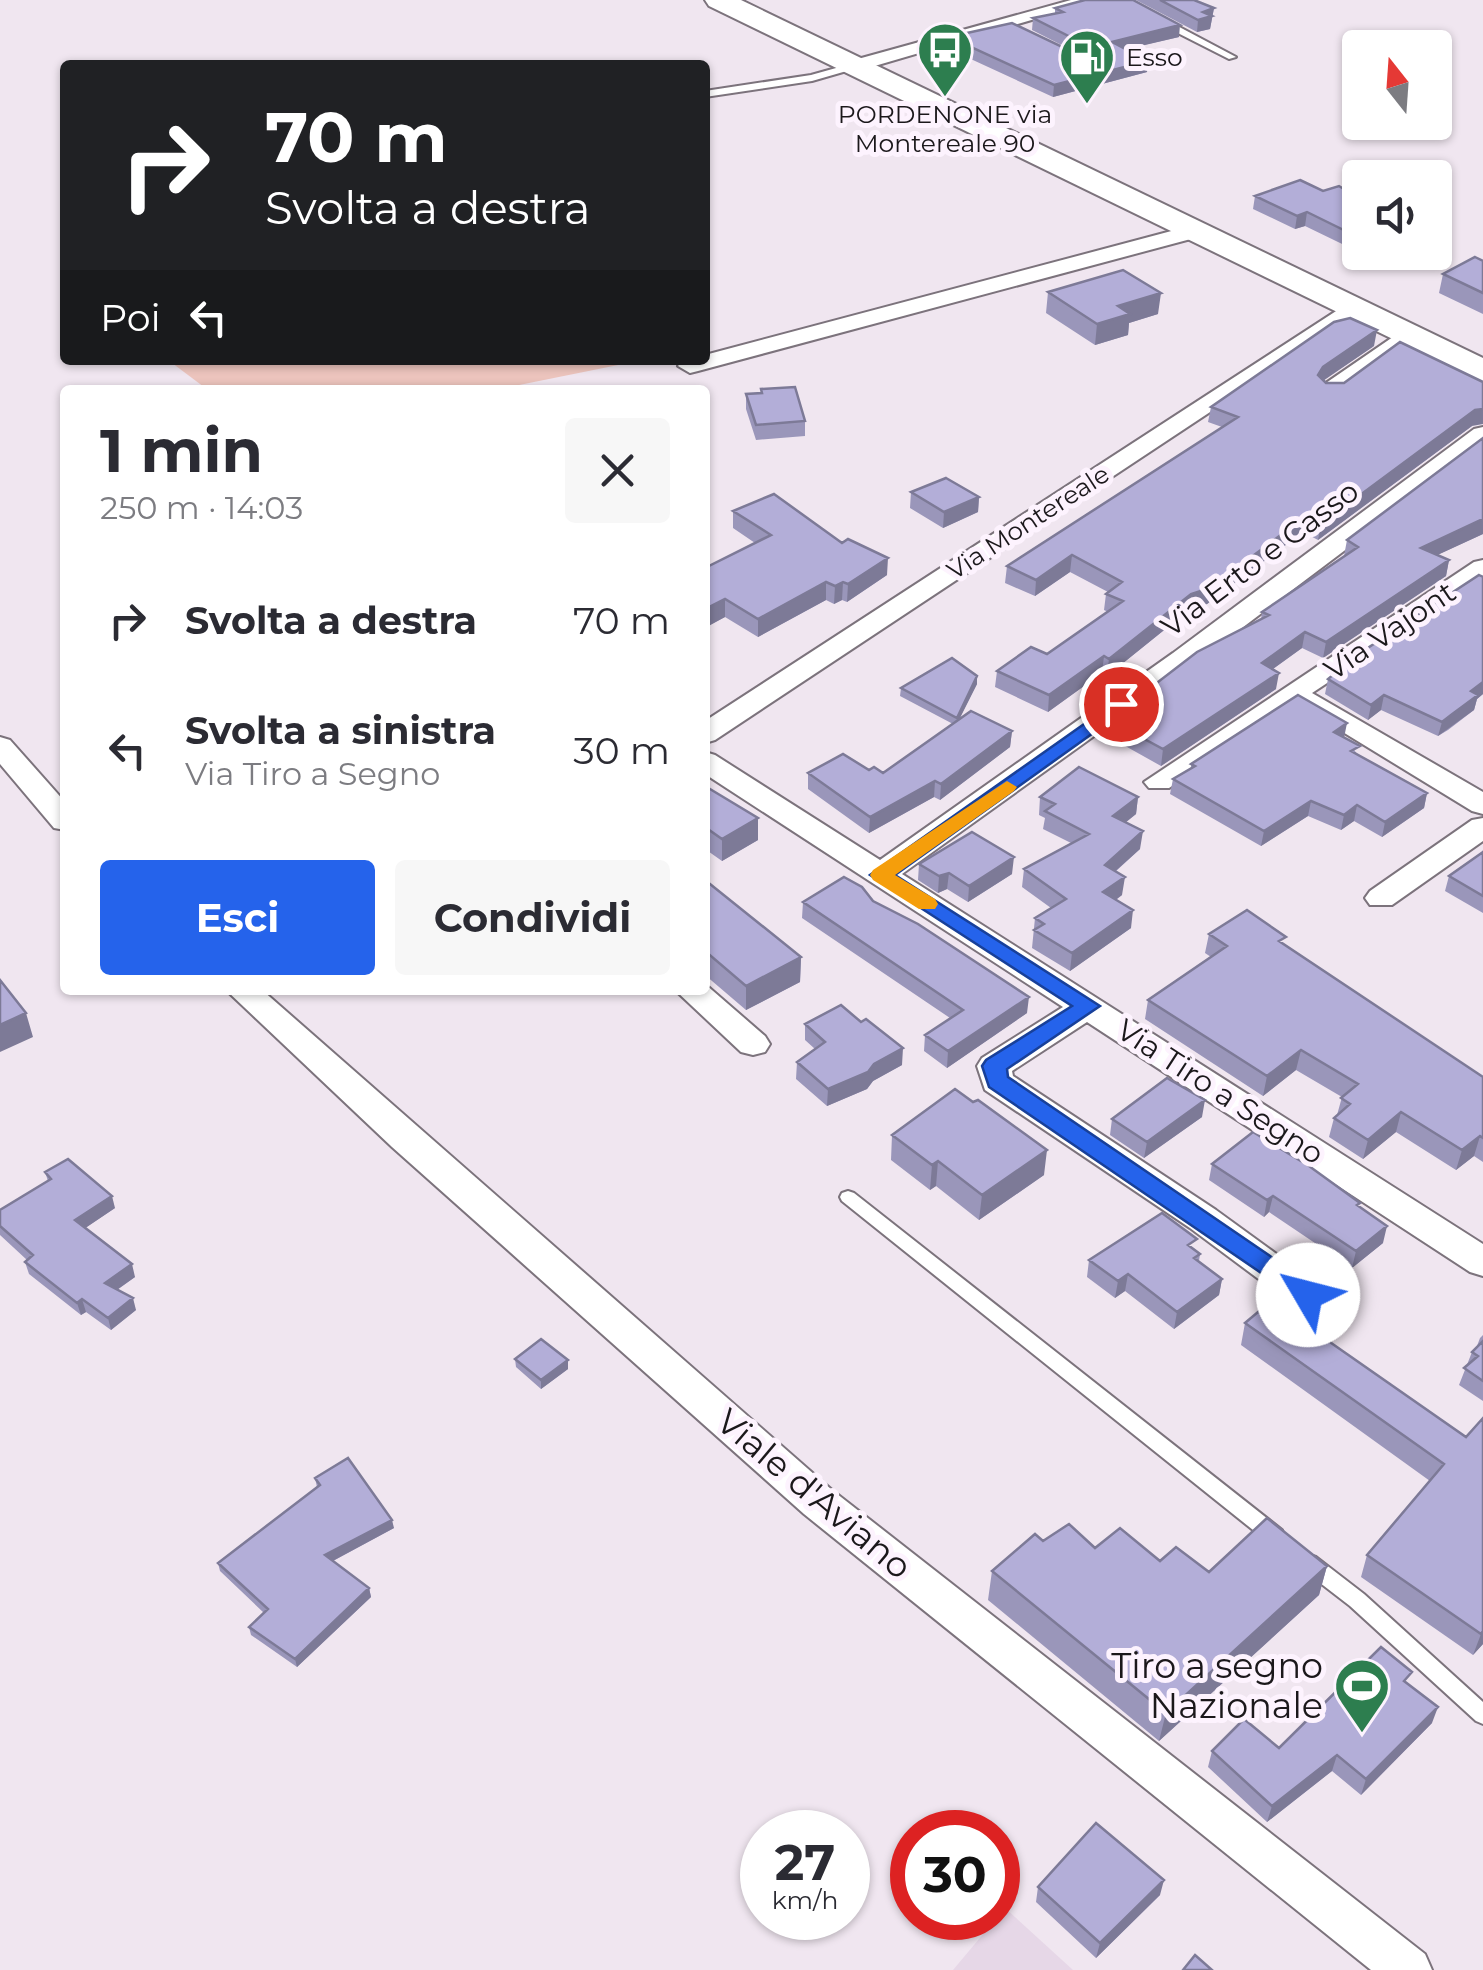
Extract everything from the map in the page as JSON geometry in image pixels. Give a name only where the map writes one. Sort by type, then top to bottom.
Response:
[{"type":"main road","points":[[719,0],[1483,372]]},
{"type":"street","points":[[854,66],[1015,28],[1091,0]]},
{"type":"street","points":[[710,361],[1194,231]]},
{"type":"street","name":"Via Montereale","points":[[710,731],[1350,309]]},
{"type":"street","points":[[1332,390],[1406,335]]},
{"type":"street","name":"Via Erto e Casso","points":[[880,875],[1168,670],[1483,434]]},
{"type":"street","name":"Via Vajont","points":[[1159,782],[1483,568]]},
{"type":"street","name":"Via Vajont","points":[[1296,694],[1483,805]]},
{"type":"street","points":[[2,751],[60,815]]},
{"type":"street","name":"Via Tiro a Segno","points":[[710,764],[1483,1262]]},
{"type":"street","points":[[1381,898],[1483,827]]},
{"type":"street","name":"Viale d'Aviano","points":[[247,995],[818,1502],[1408,1970]]},
{"type":"street","points":[[697,995],[754,1044]]},
{"type":"street","points":[[1088,1006],[994,1066],[997,1082],[1203,1219],[1328,1311]]},
{"type":"lane","points":[[1153,16],[1232,58]]},
{"type":"lane","points":[[710,93],[812,78],[854,66]]},
{"type":"lane","points":[[848,1197],[1357,1600],[1483,1715]]},
{"type":"shaded area","points":[[175,365],[618,365],[520,385],[201,385]]},
{"type":"shaded area","points":[[1020,1922],[1073,1970],[953,1970],[978,1940],[1020,1940]]},
{"type":"building","points":[[1085,0],[1133,0],[1180,25],[1112,42],[1148,61],[1054,85],[949,37],[1012,23],[1098,64],[1107,60],[1106,55],[1033,18],[1063,12],[1055,8]]},
{"type":"building","points":[[1160,0],[1194,0],[1214,8],[1203,12],[1212,16],[1198,20]]},
{"type":"building","points":[[1300,180],[1323,191],[1339,186],[1342,229],[1307,212],[1297,216],[1255,196]]},
{"type":"building","points":[[1475,257],[1483,261],[1483,293],[1443,274]]},
{"type":"building","points":[[1123,270],[1161,293],[1118,306],[1130,314],[1097,324],[1048,292]]},
{"type":"building","points":[[1350,318],[1377,330],[1323,367],[1318,375],[1326,383],[1344,383],[1400,342],[1483,382],[1483,409],[1475,410],[1321,524],[1306,516],[1210,588],[1191,594],[1109,659],[1104,656],[1049,695],[997,671],[1031,647],[1047,654],[1123,601],[1106,594],[1122,582],[1072,555],[1036,580],[1007,566],[1238,417],[1211,407],[1334,322]]},
{"type":"building","points":[[795,387],[805,421],[756,425],[746,394]]},
{"type":"building","points":[[1483,438],[1483,519],[1421,548],[1449,560],[1326,642],[1305,632],[1262,663],[1279,673],[1163,749],[1113,722],[1123,714],[1119,712],[1197,652],[1269,615],[1262,612],[1358,547],[1347,540]]},
{"type":"building","points":[[946,478],[979,497],[944,512],[911,492]]},
{"type":"building","points":[[774,494],[842,543],[848,539],[888,558],[848,584],[835,586],[826,582],[758,619],[725,599],[710,606],[710,566],[771,535],[733,511]]},
{"type":"building","points":[[1479,575],[1483,577],[1483,682],[1471,691],[1478,695],[1442,722],[1384,695],[1371,705],[1328,679],[1354,657]]},
{"type":"building","points":[[952,658],[977,676],[957,718],[901,688]]},
{"type":"building","points":[[1298,695],[1347,723],[1334,732],[1360,746],[1351,751],[1427,793],[1385,822],[1357,805],[1344,815],[1311,801],[1264,831],[1173,779]]},
{"type":"building","points":[[971,711],[1012,731],[941,784],[935,781],[870,817],[808,773],[843,754],[869,770],[874,767],[883,773]]},
{"type":"building","points":[[1079,767],[1138,797],[1113,816],[1143,831],[1105,865],[1125,877],[1103,892],[1133,910],[1072,953],[1034,930],[1044,924],[1035,918],[1066,899],[1024,869],[1089,834],[1045,811],[1055,804],[1040,797]]},
{"type":"building","points":[[710,789],[758,818],[722,839],[710,831]]},
{"type":"building","points":[[972,832],[1014,857],[969,886],[949,873],[939,876],[919,864]]},
{"type":"building","points":[[1483,852],[1483,896],[1449,876]]},
{"type":"building","points":[[844,877],[862,887],[873,901],[918,924],[1029,997],[948,1051],[925,1035],[963,1010],[803,902]]},
{"type":"building","points":[[710,884],[801,957],[746,986],[710,955]]},
{"type":"building","points":[[1247,910],[1286,937],[1279,941],[1483,1077],[1483,1138],[1480,1136],[1462,1150],[1401,1112],[1368,1140],[1334,1118],[1350,1104],[1341,1098],[1358,1084],[1301,1050],[1267,1076],[1148,1000],[1227,946],[1209,934]]},
{"type":"building","points":[[0,980],[26,1013],[0,1025]]},
{"type":"building","points":[[841,1005],[903,1048],[874,1064],[868,1072],[828,1089],[797,1062],[825,1042],[805,1024]]},
{"type":"building","points":[[1167,1078],[1205,1100],[1147,1142],[1112,1119]]},
{"type":"building","points":[[955,1089],[973,1102],[978,1100],[1047,1150],[982,1195],[938,1161],[932,1165],[892,1135]]},
{"type":"building","points":[[1253,1132],[1309,1166],[1387,1226],[1356,1251],[1273,1196],[1267,1200],[1212,1164]]},
{"type":"building","points":[[68,1159],[112,1196],[75,1220],[132,1264],[105,1283],[133,1298],[108,1318],[82,1299],[77,1303],[25,1262],[33,1255],[0,1226],[0,1210],[51,1179],[45,1172]]},
{"type":"building","points":[[1162,1213],[1197,1239],[1188,1245],[1200,1254],[1194,1258],[1222,1279],[1177,1312],[1128,1274],[1118,1281],[1089,1260]]},
{"type":"building","points":[[1271,1301],[1466,1437],[1483,1418],[1481,1634],[1367,1555],[1444,1464],[1245,1323]]},
{"type":"building","points":[[541,1339],[568,1360],[541,1380],[515,1359]]},
{"type":"building","points":[[1483,1341],[1483,1381],[1464,1368],[1478,1356],[1472,1352]]},
{"type":"building","points":[[348,1458],[392,1520],[325,1555],[369,1588],[295,1659],[249,1627],[268,1609],[218,1563],[320,1485],[315,1478]]},
{"type":"building","points":[[1267,1518],[1327,1566],[1166,1713],[992,1571],[1035,1534],[1043,1541],[1069,1524],[1095,1548],[1120,1528],[1160,1561],[1176,1547],[1209,1572]]},
{"type":"building","points":[[1381,1647],[1412,1672],[1404,1681],[1438,1707],[1366,1779],[1337,1755],[1272,1806],[1212,1751],[1244,1719],[1279,1748]]},
{"type":"building","points":[[1096,1823],[1164,1880],[1100,1943],[1038,1887]]},
{"type":"building","points":[[1195,1955],[1212,1970],[1183,1970]]},
{"type":"slow traffic","points":[[927,904],[880,875],[1007,787]]},
{"type":"place","name":"PORDENONE via Montereale 90","points":[[945,99]]},
{"type":"place","name":"Esso","points":[[1087,106]]},
{"type":"place","name":"Tiro a segno Nazionale","points":[[1362,1735]]},
{"type":"route","points":[[1121,704],[880,875],[1088,1006],[994,1066],[997,1082],[1203,1219],[1308,1295]]}]
